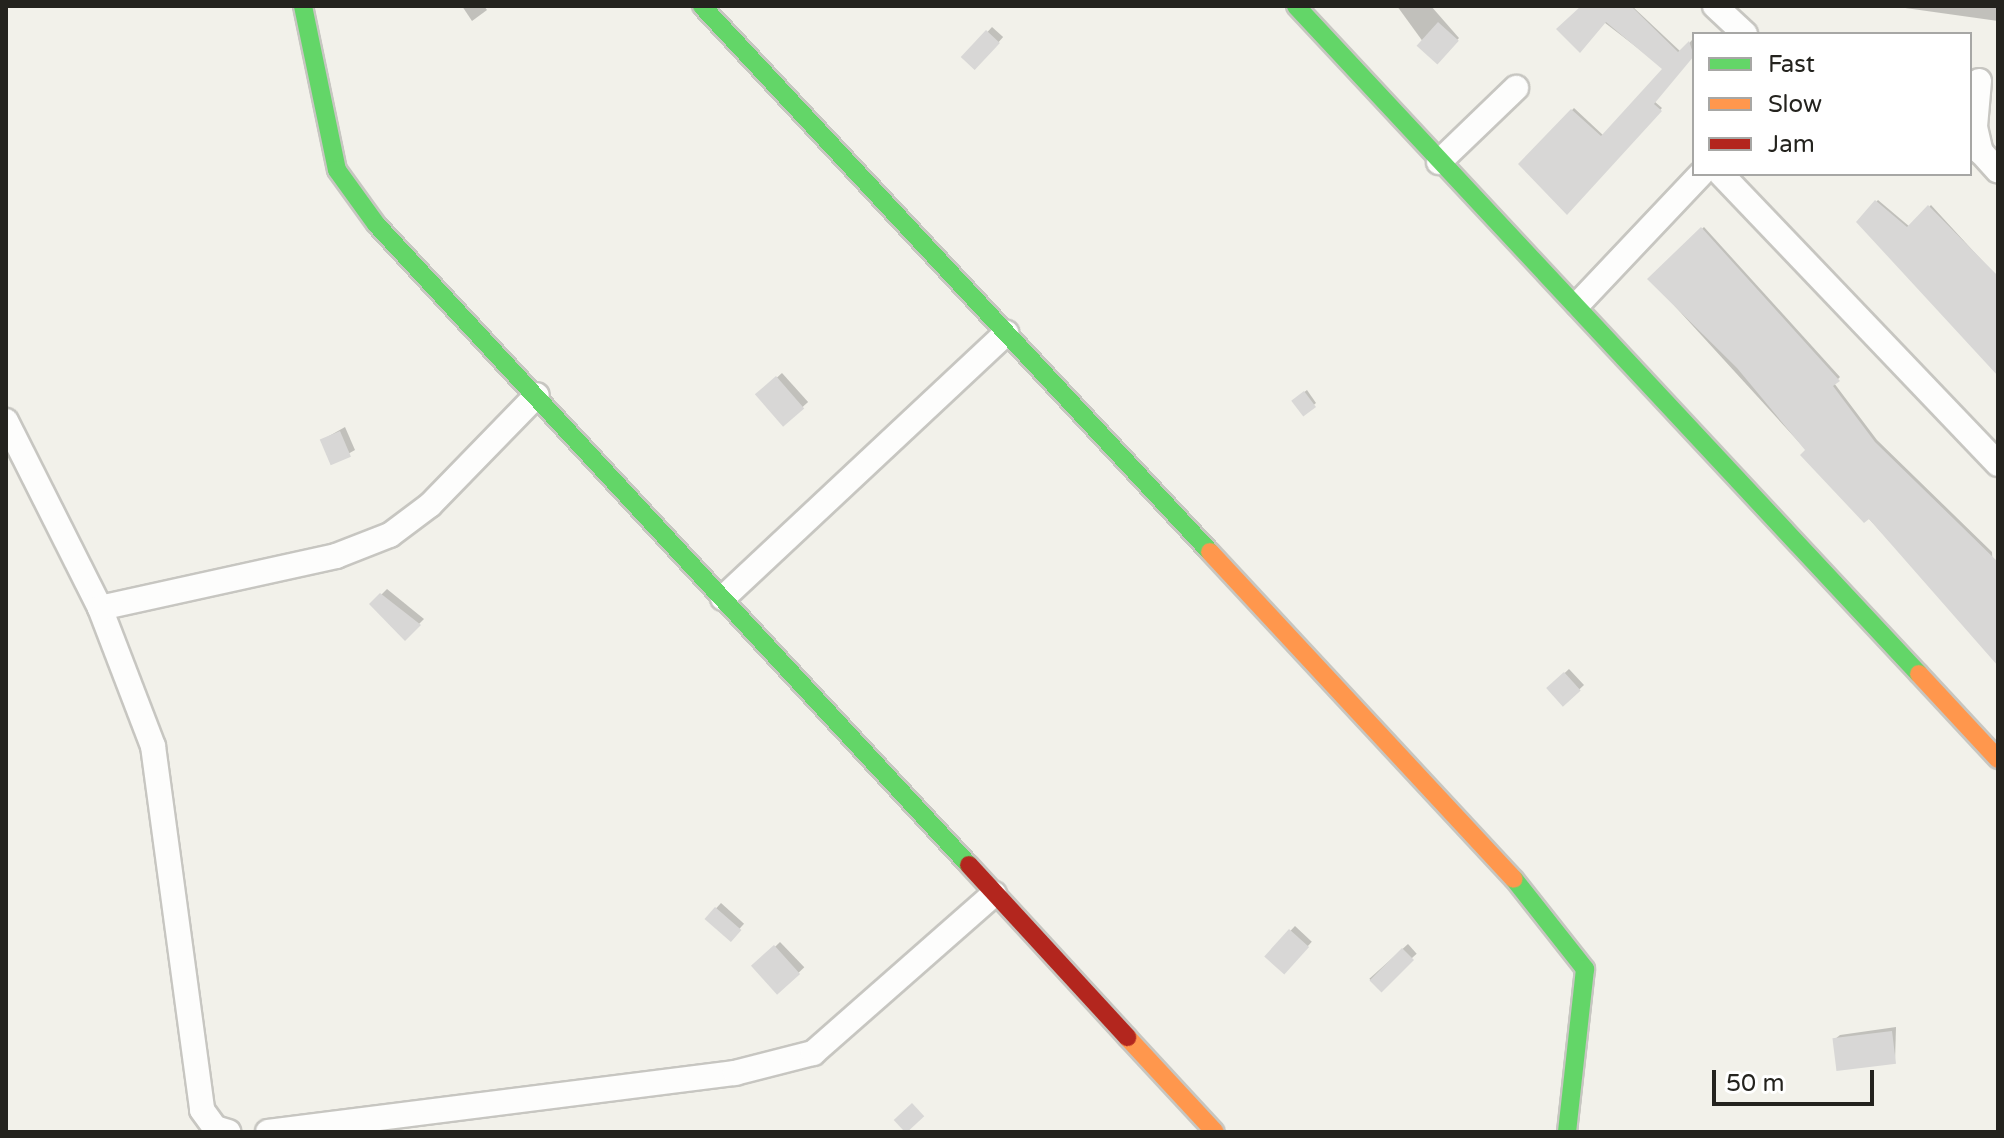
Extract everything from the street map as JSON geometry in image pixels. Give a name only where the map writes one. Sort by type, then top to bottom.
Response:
[{"type":"street","points":[[303,6],[337,170],[376,224],[1215,1132]]},
{"type":"street","points":[[702,6],[1575,949],[1585,969],[1567,1132]]},
{"type":"street","points":[[1715,6],[1743,32]]},
{"type":"street","points":[[1304,9],[1439,162],[1578,304],[1998,759]]},
{"type":"street","points":[[1982,81],[1975,127],[1981,152],[1998,171]]},
{"type":"street","points":[[1439,162],[1516,88]]},
{"type":"street","points":[[1578,304],[1699,176]]},
{"type":"street","points":[[1726,176],[1734,179],[1998,464]]},
{"type":"street","points":[[723,598],[1006,333]]},
{"type":"street","points":[[100,608],[336,556],[390,535],[430,505],[537,395]]},
{"type":"street","points":[[6,421],[100,608],[159,768],[202,1110],[215,1128],[228,1132]]},
{"type":"street","points":[[268,1132],[735,1073],[813,1053],[994,894]]},
{"type":"building","points":[[1581,6],[1631,6],[1678,52],[1689,41],[1692,50],[1692,58],[1654,104],[1662,111],[1567,215],[1518,164],[1571,109],[1601,136],[1662,69],[1606,22],[1580,53],[1556,29]]},
{"type":"building","points":[[1438,22],[1459,41],[1437,65],[1417,46]]},
{"type":"building","points":[[986,30],[1000,43],[975,70],[961,57]]},
{"type":"building","points":[[1875,200],[1907,227],[1928,205],[1998,276],[1998,376],[1856,222]]},
{"type":"building","points":[[1701,227],[1840,381],[1833,386],[1875,442],[1998,562],[1998,666],[1869,519],[1864,523],[1800,455],[1805,450],[1737,368],[1647,279]]},
{"type":"building","points":[[776,376],[804,408],[783,427],[755,394]]},
{"type":"building","points":[[1304,391],[1316,407],[1303,417],[1291,401]]},
{"type":"building","points":[[340,431],[351,457],[331,465],[320,440]]},
{"type":"building","points":[[380,593],[421,625],[405,641],[369,604]]},
{"type":"building","points":[[1564,672],[1581,691],[1563,707],[1546,688]]},
{"type":"building","points":[[715,907],[741,930],[731,942],[705,919]]},
{"type":"building","points":[[1289,929],[1309,947],[1284,975],[1264,956]]},
{"type":"building","points":[[774,945],[800,974],[777,995],[751,966]]},
{"type":"building","points":[[1402,948],[1414,960],[1381,993],[1369,981]]},
{"type":"building","points":[[1892,1031],[1896,1064],[1836,1071],[1832,1038]]},
{"type":"building","points":[[912,1103],[924,1116],[907,1132],[894,1120]]},
{"type":"traffic: fast","points":[[303,6],[337,170],[376,224],[969,865]]},
{"type":"traffic: fast","points":[[702,6],[1210,552]]},
{"type":"traffic: fast","points":[[1296,6],[1919,674]]},
{"type":"traffic: fast","points":[[1514,879],[1585,969],[1567,1132]]},
{"type":"traffic: slow","points":[[1210,552],[1514,879]]},
{"type":"traffic: slow","points":[[1919,674],[1998,759]]},
{"type":"traffic: slow","points":[[1127,1037],[1215,1132]]},
{"type":"traffic: jam","points":[[969,865],[1127,1037]]}]
